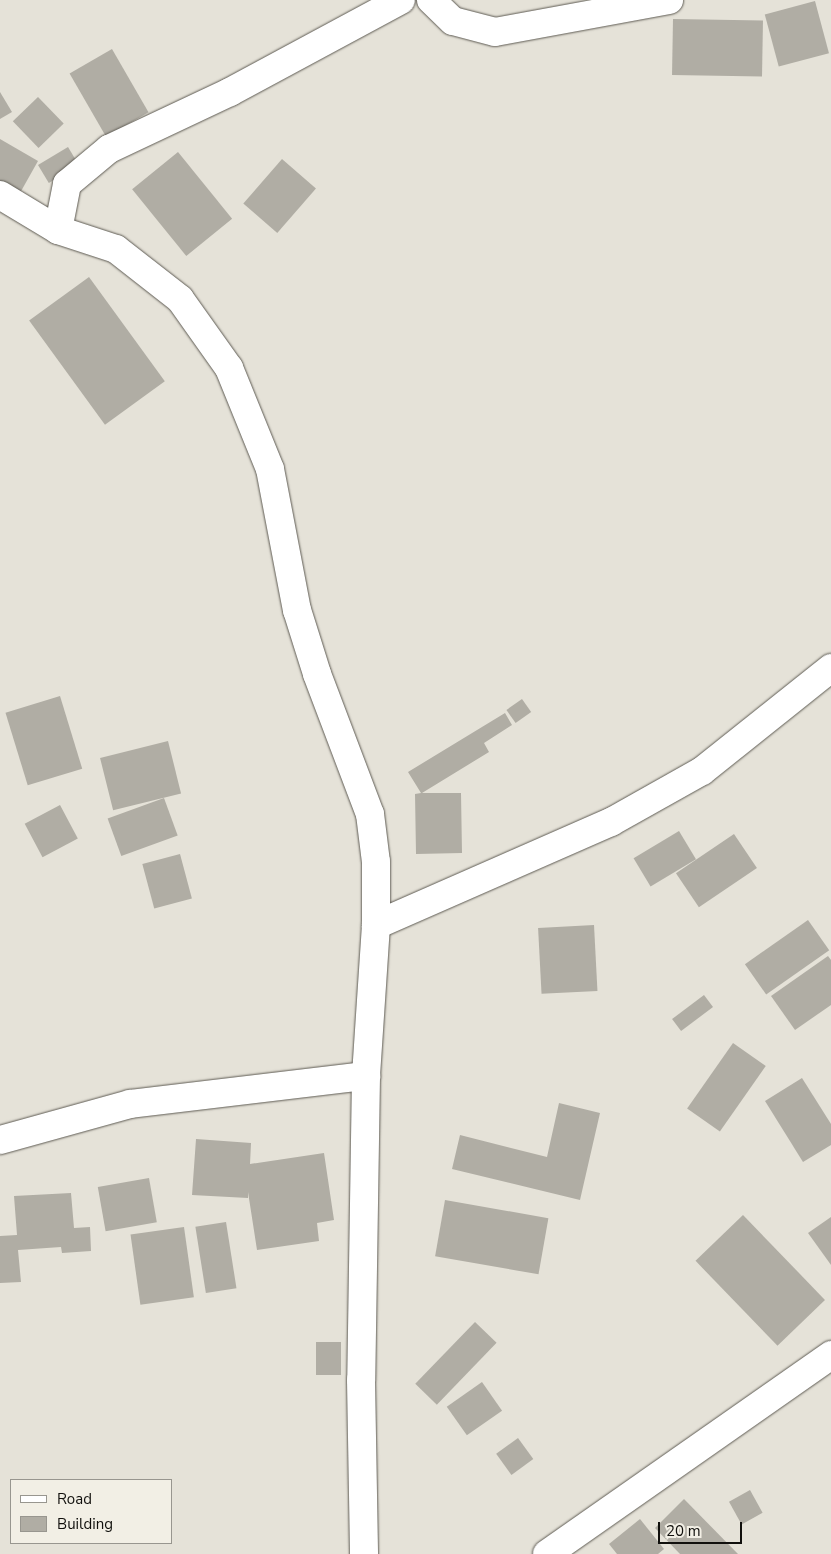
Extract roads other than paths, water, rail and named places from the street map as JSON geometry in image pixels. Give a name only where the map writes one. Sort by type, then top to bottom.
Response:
[{"type":"street","points":[[58,230],[67,184],[109,149],[230,92],[401,0]]},
{"type":"street","points":[[431,0],[453,21],[495,32],[669,0]]},
{"type":"street","points":[[0,195],[58,230],[116,249],[180,299],[229,368],[270,469],[297,610],[317,674],[370,814],[376,862],[376,925],[366,1076],[361,1380],[364,1554]]},
{"type":"street","points":[[376,925],[611,822],[702,771],[831,668]]},
{"type":"street","points":[[0,1140],[130,1104],[366,1076]]},
{"type":"street","points":[[548,1554],[831,1355]]}]
